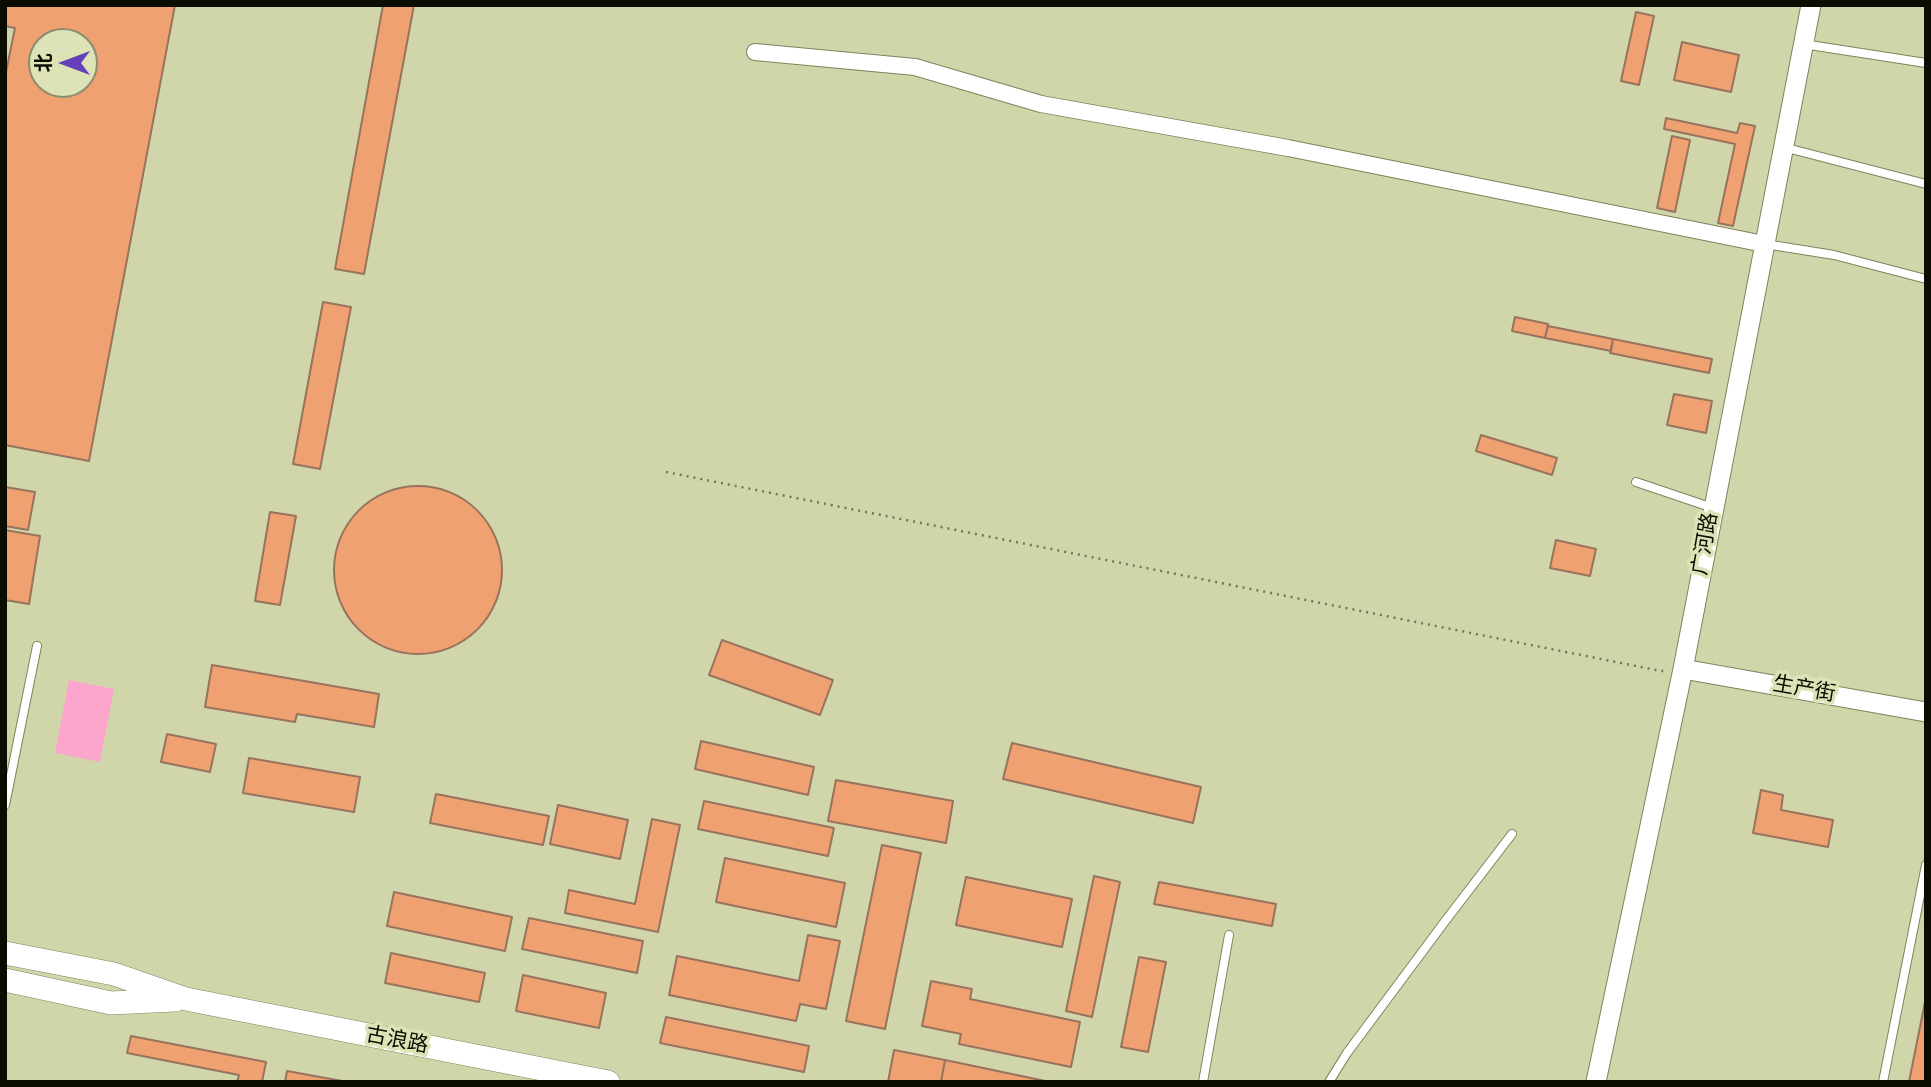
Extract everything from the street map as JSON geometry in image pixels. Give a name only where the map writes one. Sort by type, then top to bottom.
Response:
[{"type":"main road","name":"古浪路","points":[[5,953],[114,974],[186,999],[608,1082]]},
{"type":"main road","name":"古浪路","points":[[5,979],[111,1003],[186,999]]},
{"type":"street","name":"广河路","points":[[1596,1082],[1683,669],[1811,5]]},
{"type":"street","points":[[755,52],[915,67],[1041,104],[1288,148],[1764,244]]},
{"type":"street","name":"生产街","points":[[1683,669],[1926,712]]},
{"type":"lane","points":[[1803,44],[1926,63]]},
{"type":"lane","points":[[1783,147],[1926,184]]},
{"type":"lane","points":[[1764,244],[1834,255],[1926,279]]},
{"type":"lane","points":[[1636,482],[1713,508]]},
{"type":"lane","points":[[5,805],[37,646]]},
{"type":"lane","points":[[1329,1082],[1363,1030],[1513,834]]},
{"type":"lane","points":[[1883,1082],[1926,865]]},
{"type":"lane","points":[[1203,1082],[1229,935]]},
{"type":"path","points":[[666,472],[1661,671],[1683,669]]},
{"type":"shaded area","points":[[69,680],[114,689],[100,762],[55,753]]},
{"type":"building","points":[[5,5],[175,5],[89,461],[5,445],[5,77],[15,28],[5,26]]},
{"type":"building","points":[[383,5],[414,5],[364,274],[335,269]]},
{"type":"building","points":[[1636,12],[1654,16],[1639,85],[1621,81]]},
{"type":"building","points":[[1682,42],[1739,55],[1731,92],[1674,80]]},
{"type":"building","points":[[1666,118],[1737,133],[1740,123],[1755,126],[1733,226],[1718,223],[1735,144],[1664,129]]},
{"type":"building","points":[[1672,136],[1690,140],[1675,212],[1657,208]]},
{"type":"building","points":[[323,302],[351,307],[320,469],[293,464]]},
{"type":"building","points":[[1515,317],[1548,324],[1545,338],[1512,331]]},
{"type":"building","points":[[1548,326],[1613,339],[1611,351],[1545,338]]},
{"type":"building","points":[[1613,339],[1712,359],[1709,373],[1610,353]]},
{"type":"building","points":[[1674,394],[1712,401],[1706,433],[1667,425]]},
{"type":"building","points":[[1481,435],[1557,458],[1552,475],[1476,451]]},
{"type":"building","points":[[418,486],[450,493],[465,500],[477,511],[488,523],[495,538],[502,570],[495,602],[488,617],[477,629],[465,640],[450,647],[418,654],[386,647],[371,640],[359,629],[348,617],[341,602],[334,570],[341,538],[348,523],[359,511],[371,500],[386,493]]},
{"type":"building","points":[[5,487],[35,492],[28,530],[5,526]]},
{"type":"building","points":[[270,512],[296,516],[280,605],[255,601]]},
{"type":"building","points":[[5,530],[40,536],[29,604],[5,600]]},
{"type":"building","points":[[1556,540],[1596,549],[1590,576],[1550,568]]},
{"type":"building","points":[[722,640],[833,680],[820,715],[709,675]]},
{"type":"building","points":[[212,665],[379,694],[374,727],[297,714],[295,722],[205,707]]},
{"type":"building","points":[[167,734],[216,744],[210,772],[161,762]]},
{"type":"building","points":[[701,741],[814,767],[808,795],[695,769]]},
{"type":"building","points":[[1012,743],[1201,787],[1193,823],[1003,779]]},
{"type":"building","points":[[249,758],[360,777],[354,812],[243,793]]},
{"type":"building","points":[[836,780],[953,801],[946,843],[828,821]]},
{"type":"building","points":[[1761,790],[1783,795],[1781,810],[1833,820],[1828,847],[1753,833]]},
{"type":"building","points":[[436,794],[549,816],[543,845],[430,823]]},
{"type":"building","points":[[704,801],[834,828],[828,856],[698,829]]},
{"type":"building","points":[[558,805],[628,820],[620,859],[550,844]]},
{"type":"building","points":[[652,819],[680,825],[658,932],[565,913],[569,890],[635,904]]},
{"type":"building","points":[[882,845],[921,853],[885,1029],[846,1021]]},
{"type":"building","points":[[725,858],[845,883],[836,927],[716,902]]},
{"type":"building","points":[[1094,876],[1120,882],[1092,1017],[1066,1011]]},
{"type":"building","points":[[966,877],[1072,899],[1062,947],[956,925]]},
{"type":"building","points":[[1159,882],[1276,904],[1272,926],[1154,904]]},
{"type":"building","points":[[394,892],[512,917],[505,951],[387,926]]},
{"type":"building","points":[[529,918],[643,941],[637,973],[522,949]]},
{"type":"building","points":[[808,935],[840,941],[826,1009],[800,1004],[796,1021],[669,995],[677,956],[799,981]]},
{"type":"building","points":[[391,953],[485,973],[479,1002],[385,983]]},
{"type":"building","points":[[1139,957],[1166,962],[1148,1052],[1121,1047]]},
{"type":"building","points":[[523,975],[606,993],[599,1028],[516,1011]]},
{"type":"building","points":[[931,981],[972,989],[970,999],[1080,1022],[1071,1067],[959,1044],[961,1034],[922,1026]]},
{"type":"building","points":[[1926,997],[1926,1082],[1909,1082]]},
{"type":"building","points":[[666,1017],[809,1046],[804,1072],[660,1043]]},
{"type":"building","points":[[131,1036],[266,1062],[262,1082],[237,1082],[239,1075],[127,1053]]},
{"type":"building","points":[[894,1050],[945,1060],[941,1082],[888,1082]]},
{"type":"building","points":[[945,1060],[1050,1082],[941,1082]]},
{"type":"building","points":[[287,1071],[342,1081],[342,1082],[285,1082]]}]
